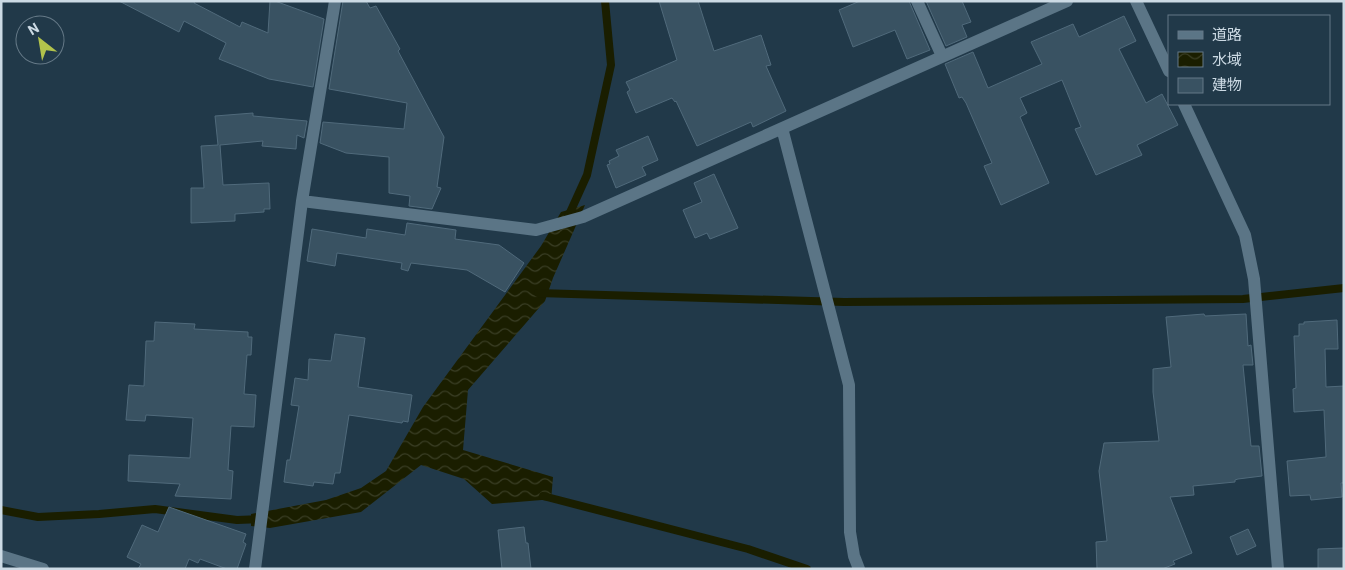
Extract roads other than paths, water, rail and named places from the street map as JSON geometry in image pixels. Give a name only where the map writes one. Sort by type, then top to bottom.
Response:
[{"type":"street","points":[[255,569],[302,201],[335,1]]},
{"type":"street","points":[[917,1],[942,56]]},
{"type":"street","points":[[302,201],[536,230],[549,227],[583,217],[1067,1]]},
{"type":"street","points":[[1136,1],[1168,69]]},
{"type":"street","points":[[1184,105],[1245,235],[1254,279],[1278,569]]},
{"type":"street","points":[[782,128],[849,385],[850,532],[854,556],[859,569]]},
{"type":"street","points":[[1,556],[43,569]]},
{"type":"water","points":[[585,205],[545,301],[468,390],[463,450],[553,477],[551,501],[492,504],[464,479],[421,465],[361,512],[270,528],[251,526],[251,514],[326,500],[361,488],[386,471],[423,407],[541,246],[561,212]]},
{"type":"waterway","points":[[568,217],[587,175],[611,65],[605,1]]},
{"type":"waterway","points":[[538,293],[844,302],[1243,299],[1344,288]]},
{"type":"waterway","points":[[543,496],[748,549],[807,569]]},
{"type":"waterway","points":[[1,510],[38,517],[155,509],[237,520],[261,519]]}]
